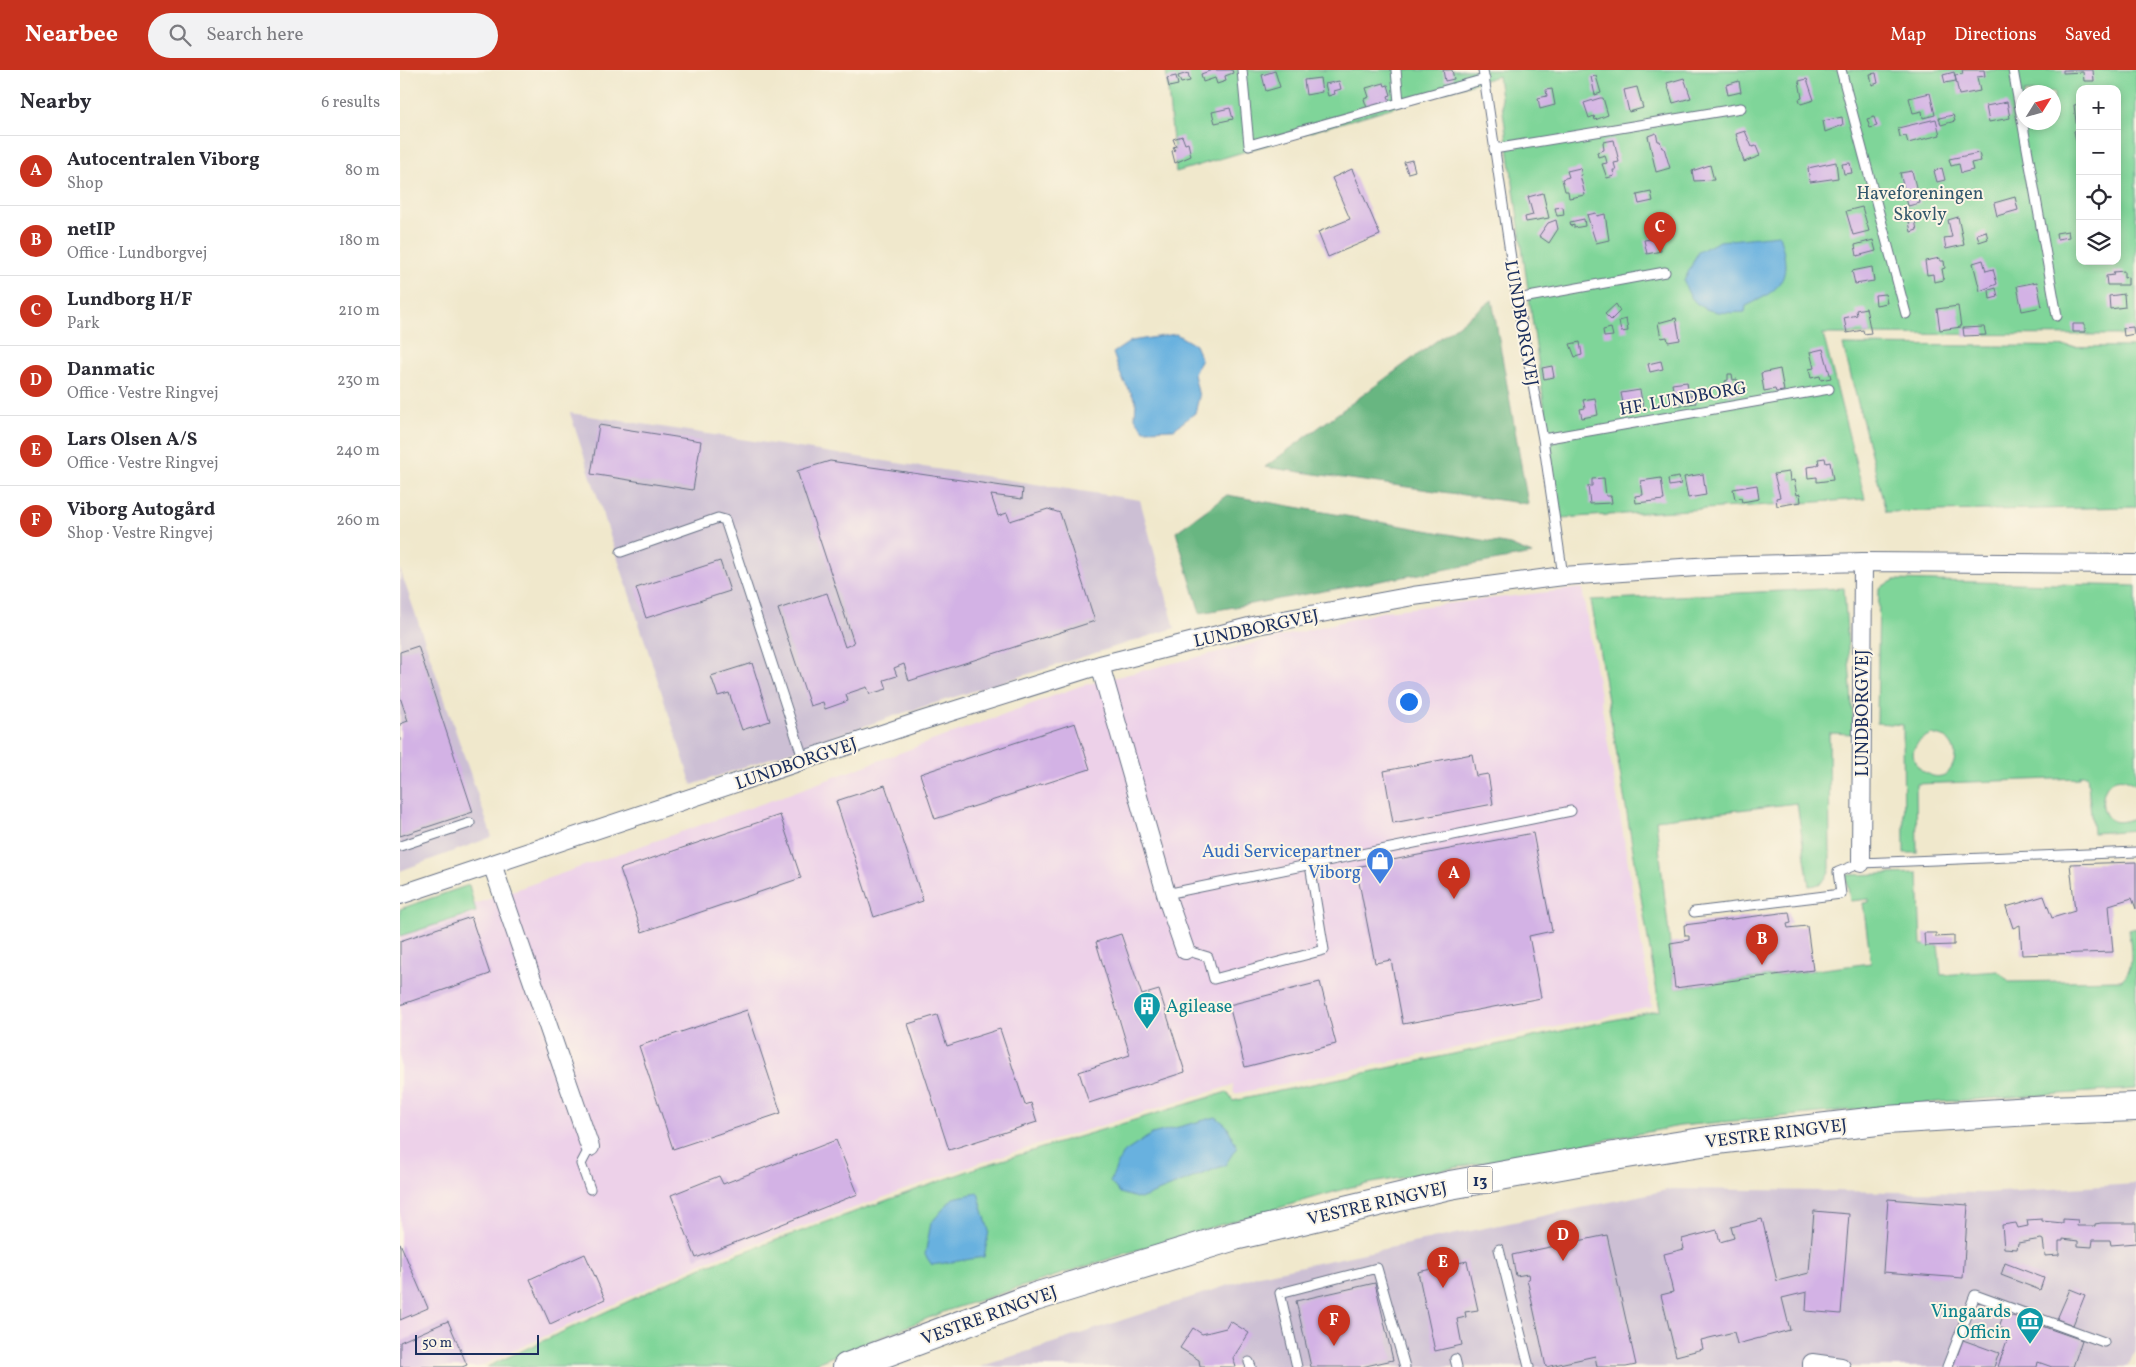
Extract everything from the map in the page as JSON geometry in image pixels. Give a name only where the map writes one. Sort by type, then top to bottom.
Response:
[{"type":"main road","name":"VESTRE RINGVEJ","points":[[847,1367],[1035,1297],[1234,1236],[1450,1185],[1708,1141],[1886,1120],[2049,1110],[2136,1107]]},
{"type":"street","name":"LUNDBORGVEJ","points":[[1860,863],[1863,562]]},
{"type":"street","name":"LUNDBORGVEJ","points":[[400,895],[921,721],[1100,665],[1257,625],[1413,596],[1563,576],[1711,566],[1863,562],[2136,564]]},
{"type":"street","points":[[1100,665],[1166,894],[1185,950]]},
{"type":"street","points":[[492,864],[590,1147]]},
{"type":"street","points":[[1812,1367],[1812,1363],[1841,1367]]},
{"type":"lane","points":[[1242,70],[1249,145],[1399,102],[1484,74]]},
{"type":"lane","points":[[1396,70],[1399,102]]},
{"type":"lane","points":[[1841,70],[1906,314]]},
{"type":"lane","points":[[2013,70],[2057,316]]},
{"type":"lane","name":"LUNDBORGVEJ","points":[[1484,74],[1517,299],[1543,438],[1563,576]]},
{"type":"lane","points":[[1494,149],[1741,108]]},
{"type":"lane","points":[[1517,299],[1666,272]]},
{"type":"lane","name":"HF. LUNDBORG","points":[[1543,438],[1829,388]]},
{"type":"lane","points":[[620,552],[718,518],[725,520],[804,761]]},
{"type":"lane","points":[[1166,894],[1571,811]]},
{"type":"lane","points":[[400,846],[470,823]]},
{"type":"lane","points":[[1694,912],[1841,894],[1838,872],[1860,863],[2136,852]]},
{"type":"lane","points":[[1185,950],[1208,956],[1214,979],[1324,950],[1310,865]]},
{"type":"lane","points":[[590,1147],[581,1164],[590,1189]]},
{"type":"lane","points":[[1499,1249],[1529,1367]]},
{"type":"lane","points":[[1297,1367],[1280,1293],[1377,1268],[1405,1367]]},
{"type":"lane","points":[[1947,1367],[1975,1295],[2104,1342]]},
{"type":"shaded area","points":[[570,413],[1140,500],[1175,628],[894,716],[692,785]]},
{"type":"shaded area","points":[[400,569],[492,837],[400,871]]},
{"type":"shaded area","points":[[1582,588],[1652,1007],[1234,1094],[1233,1085],[979,1163],[704,1262],[479,1367],[400,1367],[400,930],[778,798],[1080,686],[1385,611]]},
{"type":"shaded area","points":[[2136,1184],[2136,1348],[2128,1367],[980,1367],[1259,1275],[1672,1189],[1984,1193]]},
{"type":"green space","name":"Haveforeningen Skovly","points":[[1166,70],[2136,70],[2136,335],[1823,334],[1865,499],[1560,518],[1498,76],[1176,172]]},
{"type":"green space","points":[[1492,300],[1528,504],[1265,467]]},
{"type":"green space","points":[[1843,345],[2136,347],[2136,507],[1886,512]]},
{"type":"green space","points":[[1227,495],[1510,545],[1532,554],[1200,613],[1176,532]]},
{"type":"green space","points":[[1895,580],[2136,586],[2136,785],[2122,779],[2112,781],[2105,789],[2103,800],[2104,811],[2110,819],[2121,822],[2136,816],[2136,830],[2093,833],[2087,775],[2080,775],[2080,778],[1916,784],[1917,853],[1904,853],[1903,725],[1877,723],[1879,588]],"holes":[[[1932,734],[1946,738],[1954,749],[1954,762],[1948,773],[1939,776],[1929,775],[1920,769],[1915,761],[1914,751],[1919,742]]]},
{"type":"green space","points":[[1844,588],[1854,734],[1829,733],[1830,869],[1822,882],[1809,886],[1797,803],[1656,820],[1675,988],[1871,963],[1863,903],[1869,902],[1869,899],[1850,901],[1846,875],[1918,873],[1921,945],[1938,945],[1941,975],[1998,971],[2009,982],[2121,980],[2129,970],[2130,964],[2129,930],[2136,928],[2136,1089],[1938,1102],[1680,1126],[1351,1187],[1165,1241],[946,1311],[806,1367],[487,1367],[702,1267],[979,1167],[1227,1092],[1233,1101],[1660,1010],[1591,600]]},
{"type":"green space","points":[[469,885],[476,912],[400,936],[400,909]]},
{"type":"water","points":[[1779,235],[1785,261],[1785,271],[1782,280],[1769,293],[1746,306],[1745,312],[1716,312],[1699,305],[1693,300],[1684,281],[1698,252],[1720,241]]},
{"type":"water","points":[[1176,334],[1195,345],[1201,359],[1194,374],[1199,397],[1195,413],[1174,429],[1144,430],[1135,418],[1136,401],[1122,378],[1113,353],[1131,341]]},
{"type":"water","points":[[1216,1117],[1227,1126],[1237,1147],[1225,1165],[1140,1199],[1120,1193],[1110,1182],[1122,1154],[1152,1134]]},
{"type":"water","points":[[978,1193],[989,1231],[984,1257],[932,1265],[925,1255],[931,1223],[953,1198]]},
{"type":"building","points":[[1212,70],[1232,70],[1233,73],[1225,76],[1226,81],[1217,84],[1215,78],[1203,82],[1201,74]]},
{"type":"building","points":[[1443,70],[1452,70],[1454,79],[1445,81]]},
{"type":"building","points":[[1962,70],[1984,70],[1985,76],[1977,77],[1980,91],[1959,95],[1955,75],[1963,74]]},
{"type":"building","points":[[2063,70],[2093,70],[2094,81],[2084,81],[2083,72],[2063,73]]},
{"type":"building","points":[[1275,71],[1280,87],[1266,91],[1262,75]]},
{"type":"building","points":[[1954,72],[1956,81],[1945,83],[1943,75]]},
{"type":"building","points":[[1188,73],[1190,81],[1181,83],[1178,76]]},
{"type":"building","points":[[1876,73],[1878,83],[1872,85],[1870,74]]},
{"type":"building","points":[[1176,76],[1178,85],[1169,87],[1167,78]]},
{"type":"building","points":[[1596,76],[1601,93],[1595,95],[1591,77]]},
{"type":"building","points":[[1320,78],[1322,92],[1306,95],[1304,80]]},
{"type":"building","points":[[1684,78],[1691,98],[1673,103],[1667,83]]},
{"type":"building","points":[[1807,79],[1814,100],[1801,104],[1799,99],[1802,98],[1799,81]]},
{"type":"building","points":[[1339,81],[1341,89],[1334,91],[1335,94],[1328,96],[1325,84]]},
{"type":"building","points":[[1739,81],[1741,92],[1728,95],[1726,85]]},
{"type":"building","points":[[1384,83],[1385,86],[1388,85],[1391,95],[1388,96],[1390,101],[1367,108],[1364,99],[1369,97],[1366,88]]},
{"type":"building","points":[[1637,87],[1643,108],[1629,112],[1624,90]]},
{"type":"building","points":[[1552,89],[1555,105],[1540,109],[1538,98],[1547,96],[1546,90]]},
{"type":"building","points":[[1930,93],[1935,115],[1923,118],[1922,111],[1913,113],[1909,98]]},
{"type":"building","points":[[1603,98],[1608,115],[1595,120],[1594,116],[1589,118],[1584,103]]},
{"type":"building","points":[[2007,102],[2010,118],[1989,122],[1986,106]]},
{"type":"building","points":[[2074,105],[2076,105],[2076,122]]},
{"type":"building","points":[[1230,108],[1233,119],[1215,123],[1212,112]]},
{"type":"building","points":[[1953,115],[1955,121],[1941,125],[1939,118]]},
{"type":"building","points":[[1842,117],[1843,125],[1825,132],[1823,121]]},
{"type":"building","points":[[1874,117],[1877,126],[1870,128],[1867,119]]},
{"type":"building","points":[[1936,119],[1940,135],[1908,143],[1906,136],[1900,137],[1898,128]]},
{"type":"building","points":[[1745,131],[1752,147],[1756,146],[1760,156],[1744,162],[1736,134]]},
{"type":"building","points":[[1656,133],[1658,141],[1660,141],[1662,148],[1664,148],[1670,168],[1656,172],[1648,136]]},
{"type":"building","points":[[1182,136],[1185,144],[1188,143],[1191,156],[1175,163],[1172,151],[1175,150],[1173,147],[1176,146],[1173,139]]},
{"type":"building","points":[[1614,140],[1619,162],[1614,163],[1616,170],[1613,170],[1614,176],[1607,178],[1602,164],[1607,163],[1605,155],[1598,157],[1597,152],[1604,150],[1603,142]]},
{"type":"building","points":[[1979,153],[1981,161],[1971,163],[1973,170],[1961,173],[1959,164],[1951,166],[1949,159]]},
{"type":"building","points":[[1412,160],[1415,171],[1408,173],[1404,162]]},
{"type":"building","points":[[1836,162],[1838,178],[1810,182],[1808,168]]},
{"type":"building","points":[[1850,163],[1852,173],[1844,174],[1842,164]]},
{"type":"building","points":[[1710,165],[1714,180],[1694,181],[1692,171]]},
{"type":"building","points":[[1580,168],[1585,195],[1569,198],[1562,179],[1569,177],[1567,171]]},
{"type":"building","points":[[1942,168],[1945,180],[1937,182],[1934,171]]},
{"type":"building","points":[[1352,169],[1380,235],[1328,257],[1318,232],[1350,219],[1332,178]]},
{"type":"building","points":[[1912,171],[1920,203],[1908,206],[1900,173]]},
{"type":"building","points":[[1651,192],[1653,201],[1639,204],[1637,195]]},
{"type":"building","points":[[1543,193],[1549,218],[1526,222],[1525,217],[1533,215],[1528,197]]},
{"type":"building","points":[[2015,197],[2018,210],[1997,216],[1994,203]]},
{"type":"building","points":[[1563,207],[1564,215],[1557,216],[1555,208]]},
{"type":"building","points":[[1862,207],[1869,231],[1853,235],[1846,211]]},
{"type":"building","points":[[1596,213],[1597,216],[1605,214],[1609,240],[1596,243],[1587,215]]},
{"type":"building","points":[[1958,217],[1964,245],[1946,249],[1944,238],[1952,237],[1948,220]]},
{"type":"building","points":[[1584,219],[1585,226],[1574,228],[1574,225],[1571,226],[1570,222]]},
{"type":"building","points":[[1556,220],[1558,229],[1549,243],[1539,236],[1548,223]]},
{"type":"building","points":[[1915,220],[1917,230],[1911,232],[1909,222]]},
{"type":"building","points":[[1657,228],[1661,251],[1647,254],[1644,240],[1651,239],[1649,229]]},
{"type":"building","points":[[1986,231],[1988,239],[1979,242],[1977,234]]},
{"type":"building","points":[[2068,231],[2069,237],[2057,239],[2056,233]]},
{"type":"building","points":[[1873,240],[1876,251],[1857,256],[1855,245]]},
{"type":"building","points":[[1940,258],[1940,261],[1944,261],[1945,268],[1942,269],[1944,280],[1934,282],[1933,274],[1927,275],[1925,261]]},
{"type":"building","points":[[1983,260],[1986,271],[1993,269],[1997,284],[1980,291],[1973,263]]},
{"type":"building","points":[[1872,267],[1874,281],[1855,284],[1852,271]]},
{"type":"building","points":[[2124,271],[2124,278],[2128,277],[2128,285],[2107,285],[2106,276],[2114,275],[2113,272]]},
{"type":"building","points":[[2037,282],[2042,307],[2022,311],[2017,286]]},
{"type":"building","points":[[1996,288],[1998,297],[1990,299],[1989,290]]},
{"type":"building","points":[[1885,294],[1887,303],[1876,305],[1875,295]]},
{"type":"building","points":[[2124,294],[2125,307],[2110,309],[2109,296]]},
{"type":"building","points":[[1616,304],[1620,311],[1611,320],[1605,314]]},
{"type":"building","points":[[1958,306],[1961,327],[1940,330],[1937,309]]},
{"type":"building","points":[[1866,308],[1871,333],[1864,334],[1863,330],[1847,333],[1844,318],[1857,315],[1856,310]]},
{"type":"building","points":[[1676,318],[1680,340],[1668,342],[1667,337],[1661,338],[1658,323]]},
{"type":"building","points":[[1626,319],[1628,331],[1621,332],[1619,321]]},
{"type":"building","points":[[2073,324],[2085,324],[2085,332],[2073,332]]},
{"type":"building","points":[[1984,327],[1986,335],[1964,336],[1963,328]]},
{"type":"building","points":[[2133,327],[2134,334],[2124,336],[2123,328]]},
{"type":"building","points":[[1611,328],[1613,336],[1604,337],[1603,330]]},
{"type":"building","points":[[1580,342],[1582,355],[1575,357],[1570,344]]},
{"type":"building","points":[[1823,349],[1831,378],[1821,380],[1820,376],[1811,378],[1809,369],[1814,368],[1810,352]]},
{"type":"building","points":[[1661,361],[1663,369],[1650,372],[1648,364]]},
{"type":"building","points":[[1552,366],[1554,377],[1544,379],[1542,368]]},
{"type":"building","points":[[1780,369],[1784,391],[1776,392],[1775,389],[1764,391],[1761,373]]},
{"type":"building","points":[[1728,374],[1732,374],[1733,380],[1737,379],[1740,394],[1728,396],[1725,381],[1728,380]]},
{"type":"building","points":[[1687,382],[1689,396],[1695,395],[1696,403],[1676,406],[1672,384]]},
{"type":"building","points":[[1640,390],[1643,407],[1625,413],[1621,393]]},
{"type":"building","points":[[1595,398],[1598,415],[1582,418],[1580,409],[1585,408],[1583,400]]},
{"type":"building","points":[[599,425],[701,441],[693,490],[591,474]]},
{"type":"building","points":[[1825,458],[1826,463],[1830,462],[1833,480],[1817,482],[1817,477],[1808,478],[1807,467],[1819,464],[1818,459]]},
{"type":"building","points":[[830,461],[1023,489],[1022,499],[991,495],[998,516],[1007,513],[1010,521],[1048,509],[1060,513],[1095,621],[909,681],[904,664],[894,668],[897,676],[884,680],[887,689],[870,694],[867,687],[846,694],[848,701],[825,709],[823,702],[810,706],[778,609],[827,593],[845,647],[854,643],[797,471]]},
{"type":"building","points":[[1789,472],[1790,481],[1794,480],[1797,495],[1800,494],[1801,502],[1777,506],[1776,498],[1780,497],[1774,474]]},
{"type":"building","points":[[1703,474],[1706,495],[1688,498],[1684,477]]},
{"type":"building","points":[[1679,477],[1681,484],[1669,486],[1668,479]]},
{"type":"building","points":[[1604,478],[1606,496],[1611,496],[1612,503],[1590,504],[1588,486],[1592,486],[1592,479]]},
{"type":"building","points":[[1661,478],[1664,500],[1636,503],[1635,496],[1643,495],[1641,481]]},
{"type":"building","points":[[1757,485],[1759,499],[1742,502],[1741,498],[1735,499],[1733,489]]},
{"type":"building","points":[[720,561],[730,591],[646,618],[636,588]]},
{"type":"building","points":[[418,646],[473,812],[400,836],[400,724],[408,721],[400,697],[400,652]]},
{"type":"building","points":[[752,663],[770,721],[742,730],[729,693],[718,696],[711,676]]},
{"type":"building","points":[[1075,723],[1090,769],[935,819],[920,774]]},
{"type":"building","points":[[1472,754],[1476,776],[1488,774],[1493,804],[1393,823],[1384,771]]},
{"type":"building","points":[[885,785],[923,901],[874,917],[836,801]]},
{"type":"building","points":[[780,815],[801,878],[642,932],[620,869]]},
{"type":"building","points":[[1533,833],[1552,931],[1529,936],[1541,998],[1403,1024],[1391,960],[1375,963],[1356,867]]},
{"type":"building","points":[[2136,862],[2136,909],[2132,898],[2109,905],[2113,952],[2022,955],[2020,925],[2013,928],[2006,907],[2044,896],[2052,918],[2075,911],[2070,864]]},
{"type":"building","points":[[1789,912],[1791,923],[1787,924],[1788,928],[1807,926],[1813,970],[1675,988],[1670,943],[1689,940],[1689,936],[1685,936],[1684,925]]},
{"type":"building","points":[[471,917],[490,974],[400,1005],[400,941]]},
{"type":"building","points":[[1924,933],[1936,933],[1936,937],[1954,936],[1954,945],[1925,946]]},
{"type":"building","name":"Agilease","points":[[1121,934],[1142,995],[1159,990],[1185,1072],[1089,1103],[1079,1072],[1130,1055],[1096,942]]},
{"type":"building","name":"Agilease","points":[[1320,982],[1336,1044],[1245,1067],[1229,1005]]},
{"type":"building","points":[[747,1010],[781,1113],[673,1149],[639,1046]]},
{"type":"building","points":[[937,1015],[947,1046],[1000,1029],[1025,1105],[1031,1103],[1037,1122],[949,1150],[908,1024]]},
{"type":"building","points":[[836,1140],[858,1194],[696,1258],[671,1195],[719,1176],[723,1184]]},
{"type":"building","points":[[1888,1199],[1968,1205],[1963,1278],[1883,1272]]},
{"type":"building","points":[[1814,1211],[1849,1214],[1841,1314],[1806,1311],[1807,1292],[1782,1298],[1790,1330],[1737,1344],[1734,1332],[1701,1340],[1703,1349],[1676,1356],[1661,1295],[1673,1292],[1664,1254],[1684,1249],[1682,1239],[1717,1230],[1720,1242],[1734,1238],[1731,1227],[1762,1219],[1777,1281],[1809,1273]]},
{"type":"building","points":[[2042,1219],[2042,1221],[2063,1223],[2063,1219],[2078,1220],[2077,1226],[2095,1226],[2095,1224],[2101,1223],[2136,1223],[2136,1243],[2111,1245],[2110,1240],[2093,1240],[2092,1247],[2078,1246],[2078,1241],[2063,1239],[2063,1241],[2059,1241],[2059,1255],[2045,1256],[2043,1240],[2041,1239],[2018,1243],[2017,1249],[2004,1248],[2002,1225],[2016,1223],[2018,1228],[2028,1226],[2027,1220]]},
{"type":"building","points":[[1607,1235],[1636,1365],[1597,1367],[1595,1356],[1546,1367],[1527,1279],[1529,1279],[1528,1274],[1516,1276],[1512,1255]]},
{"type":"building","points":[[400,1243],[428,1308],[400,1320]]},
{"type":"building","points":[[585,1254],[605,1299],[550,1324],[530,1279]]},
{"type":"building","points":[[1467,1261],[1478,1310],[1465,1312],[1466,1317],[1457,1319],[1462,1345],[1435,1351],[1418,1272]]},
{"type":"building","points":[[2005,1263],[2044,1278],[2040,1290],[2001,1275]]},
{"type":"building","points":[[1375,1283],[1393,1360],[1361,1367],[1311,1367],[1296,1301]]},
{"type":"building","points":[[2070,1289],[2085,1295],[2073,1325],[2057,1319]]},
{"type":"building","points":[[2004,1313],[2082,1340],[2073,1367],[2052,1367],[2038,1362],[2037,1367],[1998,1367],[2009,1334],[2003,1332],[2004,1329],[1999,1327]]},
{"type":"building","points":[[448,1321],[467,1365],[462,1367],[400,1367],[400,1342]]},
{"type":"building","points":[[1230,1321],[1249,1333],[1233,1358],[1236,1367],[1200,1367],[1199,1360],[1180,1348],[1193,1328],[1202,1334],[1226,1328]]},
{"type":"building","points":[[1963,1340],[1999,1353],[1994,1367],[1953,1367]]},
{"type":"place","name":"Lundborg H/F","points":[[1660,253]]},
{"type":"place","name":"Audi Servicepartner Viborg","points":[[1380,885]]},
{"type":"place","name":"Autocentralen Viborg","points":[[1454,899]]},
{"type":"place","name":"netIP","points":[[1762,965]]},
{"type":"place","name":"Agilease","points":[[1147,1030]]},
{"type":"place","name":"Danmatic","points":[[1563,1261]]},
{"type":"place","name":"Lars Olsen A/S","points":[[1443,1288]]},
{"type":"place","name":"Vingaards Officin","points":[[2030,1345]]},
{"type":"place","name":"Viborg Autogård","points":[[1334,1346]]}]
